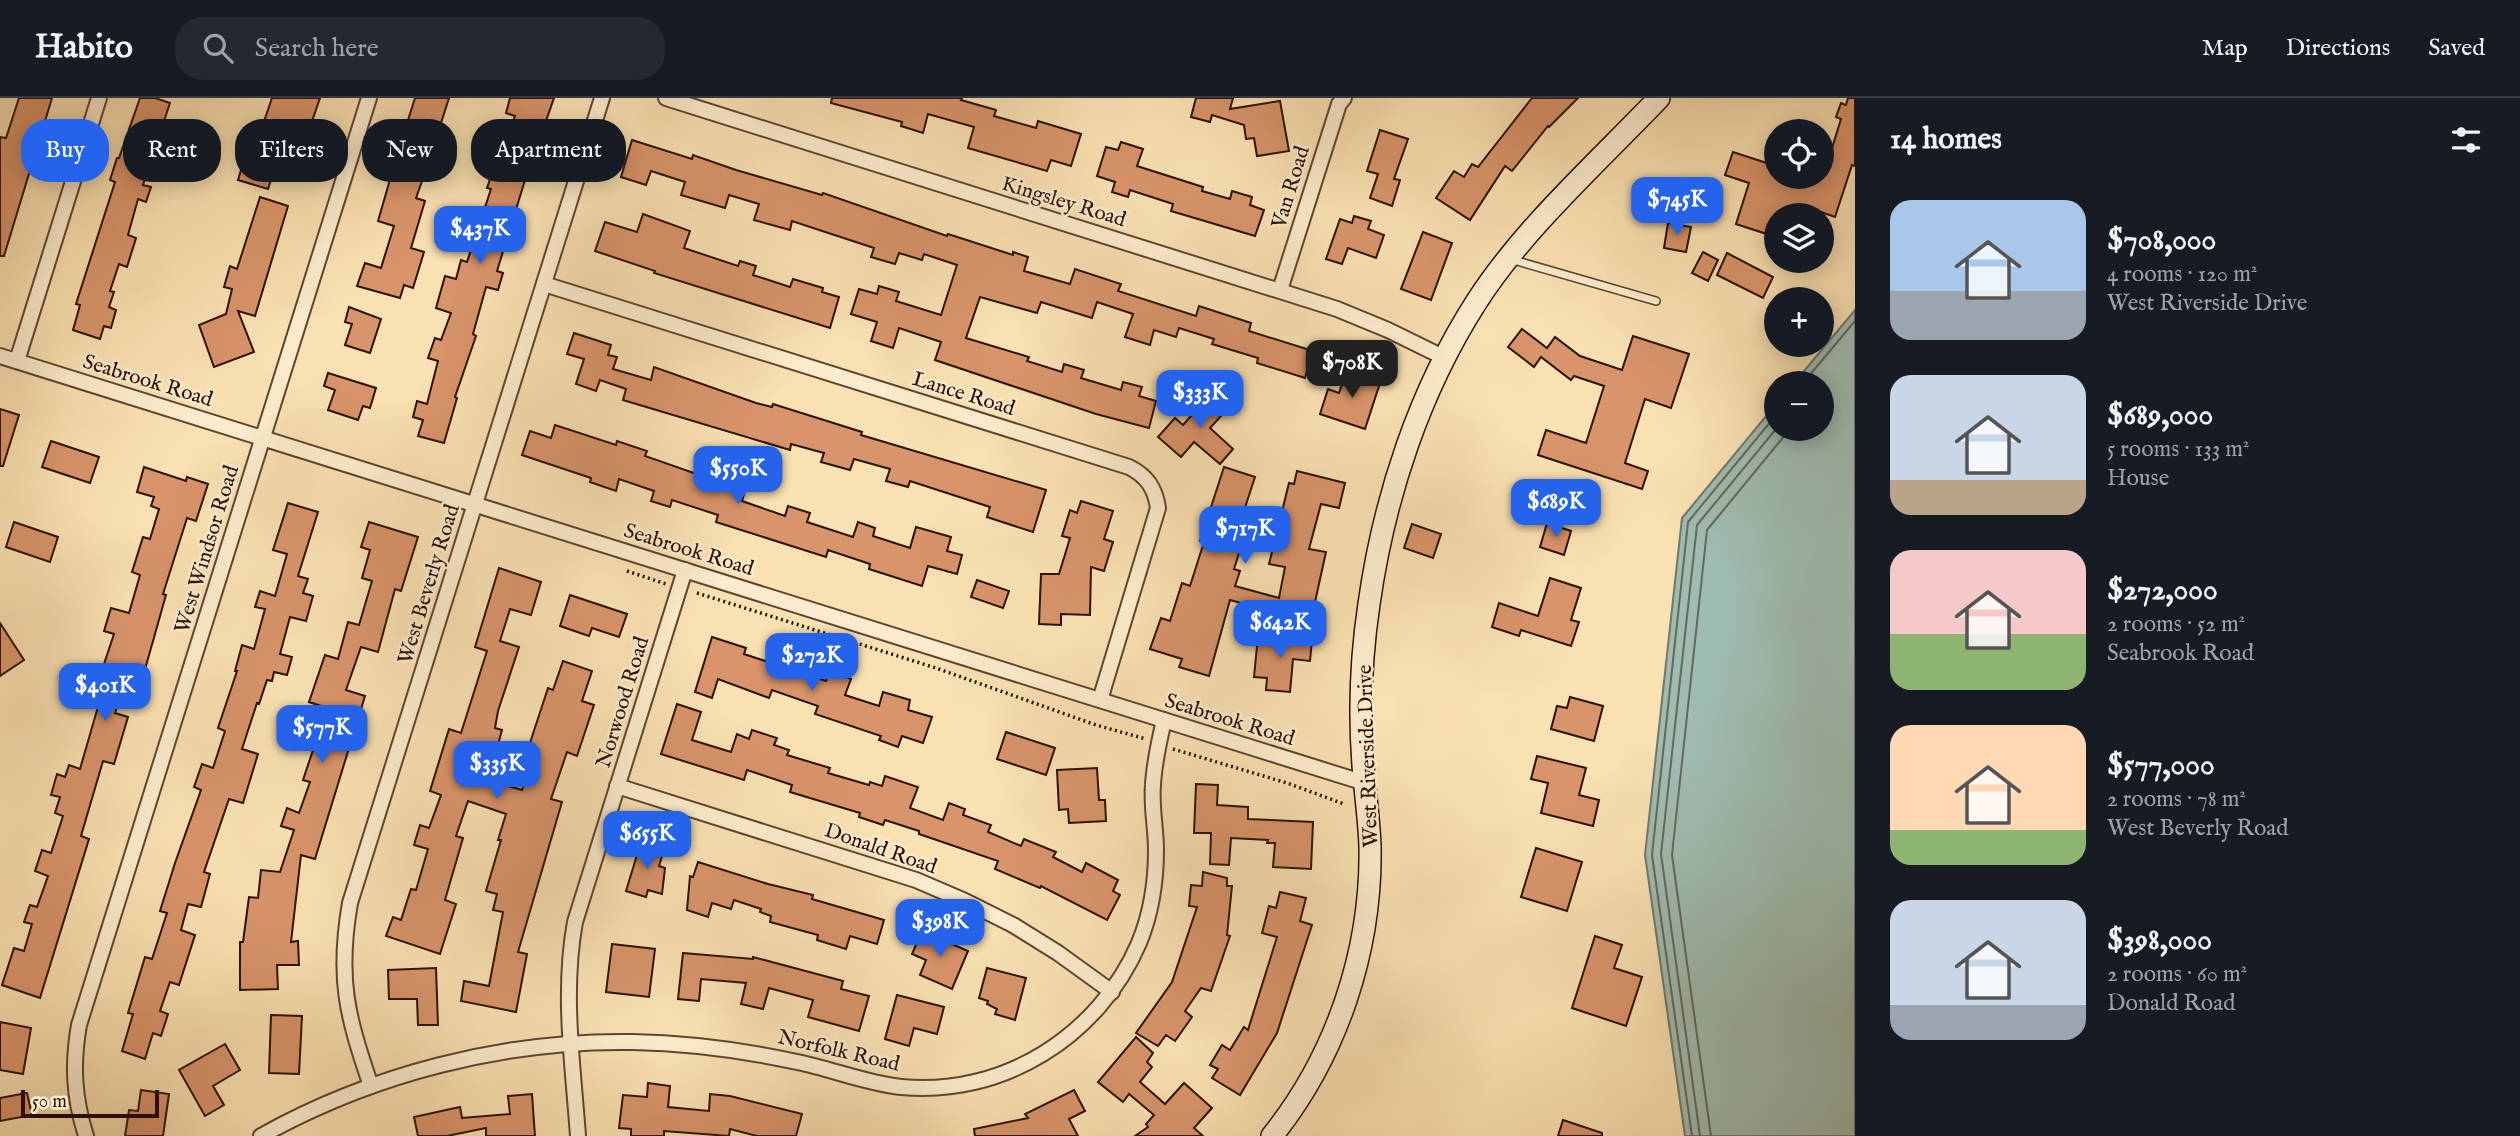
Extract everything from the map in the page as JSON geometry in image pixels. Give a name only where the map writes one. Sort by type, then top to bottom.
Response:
[{"type":"street","points":[[17,361],[99,98]]},
{"type":"street","name":"West Windsor Road","points":[[86,1136],[74,1081],[74,1053],[79,1025],[369,98]]},
{"type":"street","name":"West Beverly Road","points":[[371,1086],[353,1034],[346,1001],[344,946],[350,903],[602,98]]},
{"type":"street","name":"Kingsley Road","points":[[666,98],[1337,309],[1445,358]]},
{"type":"street","name":"Van Road","points":[[1280,290],[1339,104],[1344,98]]},
{"type":"street","name":"West Riverside Drive","points":[[1272,1136],[1310,1079],[1333,1035],[1355,973],[1364,931],[1370,876],[1370,844],[1361,721],[1368,605],[1378,548],[1397,478],[1416,423],[1445,358],[1478,300],[1564,197],[1658,98]]},
{"type":"street","name":"Lance Road","points":[[544,284],[1141,473],[1156,495],[1158,508],[1100,700]]},
{"type":"street","name":"Seabrook Road","points":[[0,356],[1365,783]]},
{"type":"street","name":"Norwood Road","points":[[578,1136],[568,989],[569,955],[575,922],[685,570]]},
{"type":"street","name":"Norfolk Road","points":[[261,1136],[318,1107],[371,1086],[458,1061],[514,1050],[571,1044],[641,1042],[744,1051],[902,1087],[933,1088],[964,1084],[995,1077],[1024,1065],[1074,1033],[1097,1011],[1112,992],[1140,941],[1154,880],[1156,848],[1153,786],[1156,753],[1164,720]]},
{"type":"street","name":"Donald Road","points":[[617,786],[916,880],[953,895],[1013,925],[1112,992]]},
{"type":"lane","points":[[1510,259],[1656,301]]},
{"type":"path","points":[[693,592],[936,668],[1096,725],[1139,737]]},
{"type":"path","points":[[1179,751],[1287,783],[1344,804]]},
{"type":"water","points":[[1855,310],[1855,1136],[1685,1136],[1645,855],[1682,518],[1764,419],[1764,441],[1834,441],[1834,371],[1804,371],[1816,357],[1834,357],[1834,335]]},
{"type":"building","points":[[19,98],[52,98],[46,119],[21,119],[21,182],[26,182],[4,256],[0,256],[0,137],[6,138]]},
{"type":"building","points":[[140,98],[155,98],[170,103],[165,119],[133,119]]},
{"type":"building","points":[[272,98],[320,98],[313,119],[265,119]]},
{"type":"building","points":[[415,98],[449,98],[442,119],[408,119]]},
{"type":"building","points":[[510,98],[554,98],[547,119],[514,119],[515,116],[506,113]]},
{"type":"building","points":[[832,98],[962,98],[961,100],[996,110],[994,116],[1036,128],[1038,121],[1081,134],[1071,166],[1051,160],[1047,171],[968,148],[974,127],[928,114],[923,133],[901,126],[902,122],[831,103]]},
{"type":"building","points":[[1196,98],[1233,98],[1230,109],[1280,101],[1289,151],[1257,156],[1254,138],[1246,139],[1244,125],[1212,115],[1210,122],[1191,117]]},
{"type":"building","points":[[1532,98],[1578,98],[1548,126],[1512,171],[1505,166],[1470,220],[1436,198],[1454,171],[1464,177],[1472,164],[1478,167]]},
{"type":"building","points":[[1848,98],[1855,98],[1855,166],[1852,165],[1835,217],[1834,203],[1764,203],[1764,233],[1736,224],[1749,183],[1725,175],[1733,152],[1764,162],[1764,189],[1834,189],[1834,142],[1841,119],[1836,117],[1841,103],[1846,105]]},
{"type":"building","points":[[1380,130],[1408,139],[1394,179],[1400,180],[1392,206],[1370,198],[1378,174],[1367,171]]},
{"type":"building","points":[[632,140],[692,159],[693,155],[736,170],[822,195],[823,193],[947,236],[948,234],[1013,255],[1013,252],[1028,257],[1024,271],[1070,284],[1075,269],[1121,284],[1118,291],[1196,316],[1199,306],[1251,323],[1249,331],[1313,351],[1305,378],[1257,363],[1258,358],[1212,344],[1214,339],[1179,328],[1176,337],[1154,330],[1150,345],[1125,337],[1133,314],[1097,302],[1092,318],[1041,302],[1037,313],[980,297],[966,338],[1029,357],[1027,361],[1062,372],[1064,364],[1084,370],[1081,378],[1121,390],[1123,382],[1142,387],[1139,396],[1156,401],[1149,428],[1096,414],[935,360],[941,342],[899,328],[893,348],[871,341],[877,322],[851,314],[859,289],[877,294],[879,286],[899,292],[896,301],[941,315],[957,265],[924,254],[922,260],[899,253],[895,264],[871,257],[874,248],[792,221],[790,230],[754,220],[759,204],[729,195],[725,208],[681,195],[685,182],[651,171],[646,185],[626,179],[626,160]]},
{"type":"building","points":[[1121,142],[1143,149],[1137,166],[1203,187],[1202,191],[1230,199],[1232,191],[1252,197],[1250,205],[1264,210],[1255,236],[1171,211],[1173,204],[1130,190],[1128,197],[1112,192],[1115,182],[1097,176],[1106,147],[1118,150]]},
{"type":"building","points":[[123,147],[123,182],[144,182],[143,185],[151,187],[146,202],[138,199],[128,235],[136,238],[127,267],[119,264],[110,291],[114,292],[109,307],[116,310],[111,328],[104,326],[100,339],[73,330],[80,305],[76,304],[115,182],[110,180]]},
{"type":"building","points":[[245,182],[270,182],[268,189]]},
{"type":"building","points":[[389,182],[422,182],[416,198],[425,201],[411,248],[424,252],[413,288],[404,285],[400,298],[357,286],[365,263],[381,268],[394,226],[378,221]]},
{"type":"building","points":[[489,182],[524,182],[497,271],[503,273],[498,290],[486,287],[473,334],[476,336],[455,397],[457,398],[444,443],[418,436],[423,420],[413,417],[417,401],[427,404],[438,361],[428,358],[435,338],[441,340],[451,313],[436,308],[445,276],[456,279],[461,260],[467,262],[491,189],[487,188]]},
{"type":"building","points":[[260,197],[288,206],[255,316],[238,311],[254,352],[214,367],[199,325],[226,314],[232,289],[224,287],[230,266],[237,269]]},
{"type":"building","points":[[643,214],[690,231],[684,248],[738,266],[740,261],[756,266],[753,275],[790,287],[793,279],[823,288],[822,292],[839,297],[830,328],[654,273],[655,271],[595,251],[605,222],[637,232]]},
{"type":"building","points":[[1354,216],[1371,221],[1368,229],[1384,235],[1376,258],[1348,248],[1342,264],[1326,259],[1340,219],[1352,223]]},
{"type":"building","points":[[1668,223],[1691,227],[1686,252],[1664,248]]},
{"type":"building","points":[[1423,232],[1452,243],[1431,300],[1401,289]]},
{"type":"building","points":[[1703,252],[1718,260],[1708,281],[1692,273]]},
{"type":"building","points":[[1727,253],[1773,277],[1768,287],[1764,287],[1763,298],[1717,275]]},
{"type":"building","points":[[349,307],[381,319],[370,353],[345,345],[352,324],[345,322]]},
{"type":"building","points":[[1522,329],[1547,348],[1555,337],[1580,356],[1622,370],[1633,336],[1689,354],[1671,408],[1645,399],[1625,463],[1648,471],[1642,489],[1538,455],[1546,430],[1586,443],[1604,386],[1574,376],[1571,380],[1541,357],[1534,367],[1508,347]]},
{"type":"building","points":[[574,333],[611,345],[608,355],[617,357],[613,369],[651,380],[654,367],[756,403],[772,407],[773,404],[862,432],[861,435],[1046,490],[1033,532],[987,517],[990,507],[910,481],[908,487],[886,481],[890,469],[854,459],[850,470],[821,462],[824,453],[791,444],[790,450],[623,400],[626,389],[600,380],[596,391],[576,384],[584,359],[567,354]]},
{"type":"building","points":[[1347,369],[1381,380],[1365,429],[1320,414],[1328,389],[1339,393]]},
{"type":"building","points":[[328,373],[376,388],[370,408],[363,406],[358,420],[328,410],[335,390],[324,386]]},
{"type":"building","points":[[1214,390],[1231,405],[1210,428],[1233,449],[1220,464],[1194,442],[1181,457],[1158,437],[1175,418],[1183,425]]},
{"type":"building","points":[[0,409],[19,415],[3,466],[0,466]]},
{"type":"building","points":[[555,425],[616,445],[617,441],[647,451],[645,456],[745,491],[742,501],[785,516],[788,506],[810,513],[807,522],[853,537],[858,522],[875,528],[873,536],[910,548],[916,527],[951,537],[947,551],[962,555],[957,574],[928,566],[922,586],[869,569],[870,564],[828,550],[826,557],[716,522],[718,515],[672,500],[670,507],[651,501],[654,491],[619,479],[616,491],[590,482],[591,478],[522,455],[530,431],[551,438]]},
{"type":"building","points":[[51,441],[99,457],[90,483],[42,467]]},
{"type":"building","points":[[144,467],[186,481],[187,477],[208,484],[196,521],[187,518],[163,594],[166,595],[142,680],[128,675],[115,713],[128,717],[114,764],[103,761],[81,836],[89,839],[40,998],[2,985],[14,948],[24,951],[32,924],[24,922],[30,905],[37,907],[48,876],[35,871],[42,850],[51,853],[63,816],[55,813],[60,797],[51,795],[57,774],[65,777],[69,765],[80,769],[102,693],[95,691],[114,634],[104,631],[111,608],[129,613],[140,575],[132,572],[143,537],[150,539],[159,509],[151,506],[154,497],[137,492]]},
{"type":"building","points":[[1224,467],[1255,477],[1241,520],[1249,522],[1234,569],[1240,571],[1235,586],[1279,598],[1285,567],[1269,564],[1289,483],[1294,484],[1297,471],[1345,483],[1339,508],[1321,504],[1309,549],[1326,552],[1313,611],[1280,604],[1277,613],[1230,600],[1209,676],[1179,667],[1182,659],[1150,649],[1161,618],[1170,621],[1182,583],[1190,586],[1204,542],[1200,541]]},
{"type":"building","points":[[1081,501],[1113,511],[1104,539],[1113,542],[1104,571],[1091,567],[1090,615],[1061,614],[1061,625],[1039,624],[1041,574],[1059,574],[1070,538],[1062,536],[1070,510],[1077,513]]},
{"type":"building","points":[[288,503],[318,512],[298,576],[308,579],[303,593],[313,596],[306,621],[290,617],[280,654],[292,657],[287,675],[274,672],[272,681],[267,680],[259,704],[257,703],[242,749],[258,754],[243,803],[229,799],[204,872],[210,874],[201,907],[188,904],[181,930],[195,935],[179,985],[170,982],[160,1011],[168,1014],[161,1036],[153,1033],[145,1059],[122,1051],[133,1014],[128,1013],[145,957],[152,959],[167,913],[160,911],[201,790],[194,787],[202,764],[213,768],[225,731],[218,728],[237,671],[242,645],[254,649],[265,609],[255,607],[260,591],[275,596],[287,554],[273,550]]},
{"type":"building","points":[[14,522],[58,537],[50,562],[6,547]]},
{"type":"building","points":[[369,522],[418,537],[401,591],[395,589],[378,652],[361,647],[346,690],[365,696],[315,859],[301,855],[291,942],[298,941],[299,965],[277,965],[278,989],[240,990],[240,942],[243,942],[249,897],[258,898],[261,870],[280,872],[294,830],[281,826],[287,808],[299,813],[310,782],[303,780],[327,708],[309,702],[325,655],[338,659],[348,622],[359,625],[372,581],[362,578],[370,550],[361,547]]},
{"type":"building","points":[[1547,523],[1571,531],[1564,555],[1540,547]]},
{"type":"building","points":[[1412,524],[1441,534],[1433,558],[1404,548]]},
{"type":"building","points":[[499,568],[541,582],[531,615],[510,609],[500,641],[519,647],[498,711],[495,728],[502,730],[488,780],[522,790],[533,757],[526,755],[548,688],[553,690],[563,661],[592,671],[582,701],[594,705],[577,756],[567,752],[551,799],[562,802],[518,952],[527,954],[516,1012],[461,1001],[464,981],[489,986],[503,912],[493,910],[497,894],[486,891],[506,814],[468,801],[456,836],[463,838],[445,900],[456,904],[440,954],[386,936],[393,917],[401,920],[411,889],[416,890],[428,849],[414,845],[420,825],[429,828],[441,795],[430,791],[449,729],[461,733],[487,651],[475,647]]},
{"type":"building","points":[[1550,578],[1581,588],[1571,620],[1579,622],[1571,646],[1521,630],[1519,636],[1492,627],[1499,603],[1538,616]]},
{"type":"building","points":[[977,580],[1009,591],[1003,608],[971,597]]},
{"type":"building","points":[[570,595],[627,614],[619,637],[592,628],[589,636],[560,626]]},
{"type":"building","points":[[0,623],[24,660],[0,676]]},
{"type":"building","points":[[1258,636],[1312,640],[1310,661],[1293,659],[1290,692],[1266,690],[1267,678],[1254,677]]},
{"type":"building","points":[[712,637],[746,648],[744,654],[826,681],[829,672],[851,679],[845,695],[879,706],[883,692],[910,700],[908,710],[932,717],[923,743],[902,736],[898,747],[879,740],[881,736],[815,714],[818,706],[772,690],[769,698],[718,679],[712,698],[695,692]]},
{"type":"building","points":[[1570,697],[1603,706],[1594,741],[1551,729],[1557,706],[1567,708]]},
{"type":"building","points":[[677,704],[701,712],[692,740],[731,752],[737,734],[749,739],[752,730],[777,738],[774,745],[789,750],[787,755],[830,768],[828,773],[882,786],[885,776],[918,787],[910,808],[943,820],[949,803],[965,809],[963,815],[991,825],[988,832],[1021,846],[1024,839],[1056,852],[1053,857],[1082,872],[1086,863],[1118,880],[1113,891],[1120,895],[1107,920],[1041,886],[1040,888],[995,869],[998,861],[919,834],[919,831],[885,820],[883,825],[859,817],[860,813],[790,792],[792,785],[747,770],[744,780],[661,754]]},
{"type":"building","points":[[1006,732],[1055,748],[1046,775],[997,759]]},
{"type":"building","points":[[1537,756],[1586,768],[1579,795],[1599,800],[1593,826],[1541,813],[1548,783],[1531,779]]},
{"type":"building","points":[[1097,768],[1099,800],[1105,800],[1106,821],[1069,823],[1068,809],[1059,810],[1057,770]]},
{"type":"building","points":[[1196,784],[1218,785],[1217,805],[1248,807],[1248,819],[1313,822],[1311,869],[1273,867],[1275,843],[1267,843],[1268,840],[1231,838],[1229,865],[1210,864],[1211,833],[1194,833]]},
{"type":"building","points":[[641,842],[664,850],[659,866],[665,868],[662,894],[648,890],[646,897],[626,891]]},
{"type":"building","points":[[1536,848],[1582,862],[1567,911],[1521,897]]},
{"type":"building","points":[[698,862],[813,895],[812,899],[884,920],[877,944],[850,936],[846,949],[817,940],[818,935],[770,922],[771,916],[760,912],[761,909],[734,900],[731,909],[712,903],[708,917],[687,910],[690,876],[693,877]]},
{"type":"building","points":[[1203,872],[1227,878],[1227,886],[1232,886],[1227,935],[1230,936],[1211,991],[1201,988],[1185,1011],[1192,1017],[1175,1041],[1166,1035],[1158,1046],[1136,1033],[1172,982],[1197,907],[1189,906],[1191,885],[1202,886]]},
{"type":"building","points":[[1280,892],[1306,898],[1300,921],[1312,925],[1277,1033],[1240,1095],[1212,1078],[1218,1069],[1210,1065],[1222,1045],[1230,1050],[1244,1027],[1248,1030],[1277,937],[1262,933],[1269,906],[1276,908]]},
{"type":"building","points":[[922,931],[968,951],[952,989],[920,975],[926,960],[912,954]]},
{"type":"building","points":[[1595,936],[1622,945],[1614,968],[1642,977],[1626,1026],[1572,1008]]},
{"type":"building","points":[[612,944],[655,949],[649,997],[606,992]]},
{"type":"building","points":[[683,953],[753,957],[843,981],[841,989],[869,996],[859,1031],[808,1017],[813,1000],[769,988],[763,1009],[741,1004],[746,983],[701,979],[699,1001],[678,999]]},
{"type":"building","points":[[436,968],[438,1025],[418,1025],[417,999],[389,999],[388,970]]},
{"type":"building","points":[[987,968],[1026,978],[1015,1020],[995,1014],[997,1009],[987,1004],[988,1001],[979,998]]},
{"type":"building","points":[[897,995],[944,1007],[937,1034],[914,1028],[909,1046],[885,1039]]},
{"type":"building","points":[[271,1015],[302,1016],[299,1074],[269,1073]]},
{"type":"building","points":[[0,1022],[31,1028],[23,1074],[0,1070]]},
{"type":"building","points":[[1136,1037],[1153,1053],[1147,1062],[1152,1067],[1140,1082],[1165,1104],[1184,1083],[1212,1108],[1194,1128],[1203,1136],[1135,1136],[1148,1127],[1146,1124],[1154,1115],[1129,1094],[1123,1102],[1098,1082]]},
{"type":"building","points":[[225,1044],[240,1070],[213,1086],[224,1105],[205,1116],[179,1070]]},
{"type":"building","points":[[648,1083],[670,1086],[668,1107],[709,1111],[710,1094],[730,1096],[802,1114],[796,1136],[757,1136],[730,1129],[729,1136],[664,1131],[664,1136],[631,1136],[631,1129],[619,1128],[623,1095],[647,1097]]},
{"type":"building","points":[[141,1090],[169,1094],[163,1136],[125,1136],[129,1110],[138,1111]]},
{"type":"building","points":[[1074,1090],[1085,1111],[1069,1119],[1078,1136],[975,1136],[974,1129],[1028,1118],[1025,1114]]},
{"type":"building","points":[[27,1093],[32,1115],[0,1121],[0,1098]]},
{"type":"building","points":[[532,1094],[535,1136],[486,1136],[486,1128],[447,1136],[418,1136],[414,1117],[460,1107],[462,1118],[510,1114],[508,1096]]},
{"type":"building","points":[[1563,1120],[1602,1133],[1602,1136],[1558,1136]]}]
